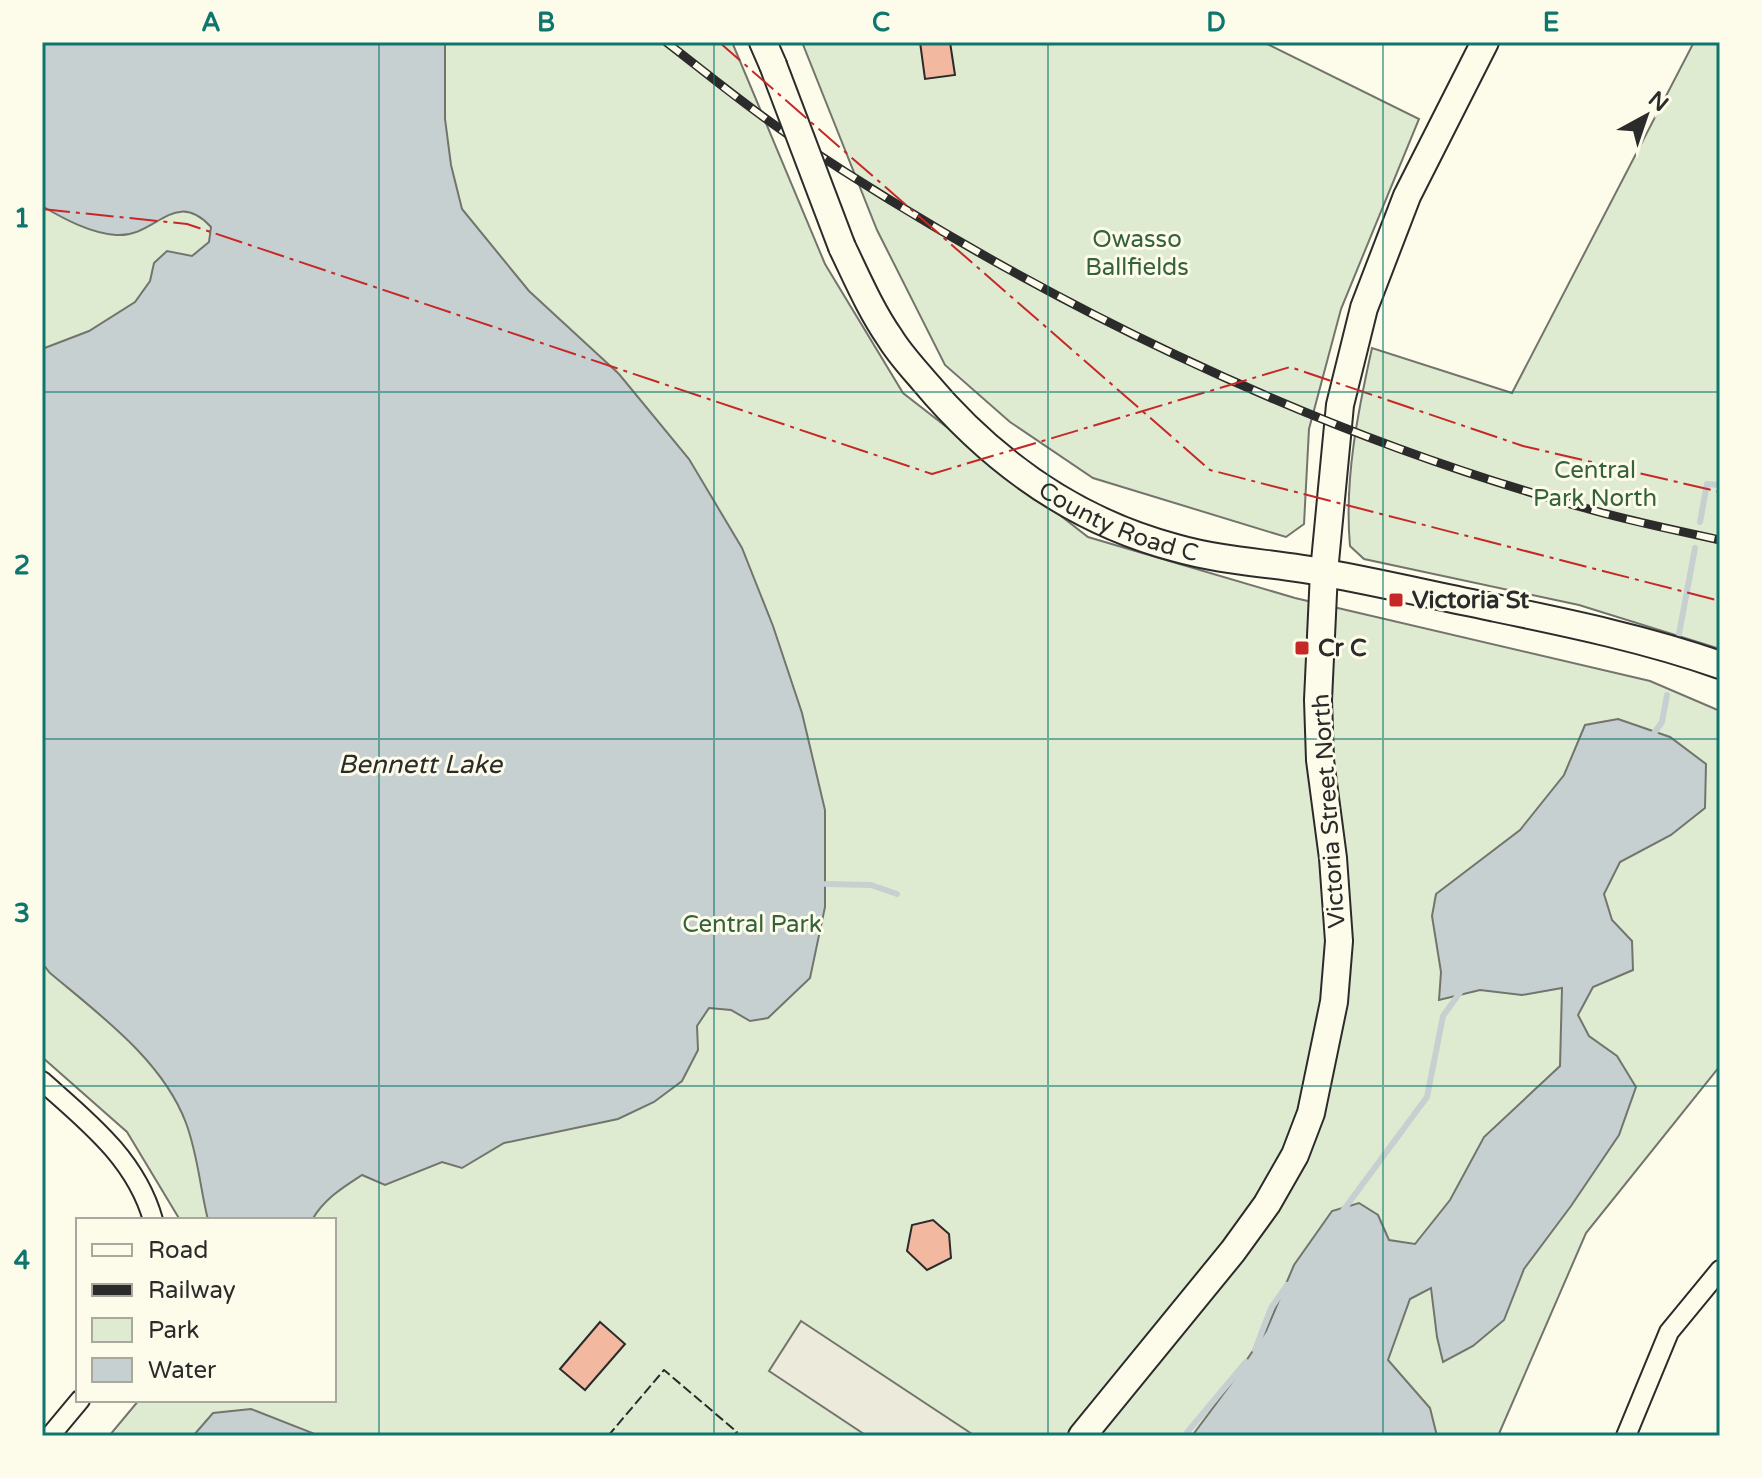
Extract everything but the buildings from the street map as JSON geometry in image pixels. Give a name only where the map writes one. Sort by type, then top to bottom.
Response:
[{"type":"street","name":"Victoria Street North","points":[[1082,1436],[1233,1251],[1267,1204],[1295,1155],[1311,1113],[1334,1002],[1339,941],[1333,858],[1320,760],[1318,700],[1336,424],[1350,355],[1364,308],[1407,196],[1485,42]]},
{"type":"street","name":"County Road C","points":[[768,53],[842,247],[865,298],[890,340],[951,413],[1025,479],[1068,505],[1154,542],[1213,557],[1324,572],[1599,630],[1720,665]]},
{"type":"street","points":[[42,1081],[109,1141],[134,1178],[152,1218]]},
{"type":"street","points":[[1626,1436],[1669,1332],[1720,1270]]},
{"type":"street","points":[[50,1436],[78,1402]]},
{"type":"green space","name":"Central Park","points":[[42,42],[732,42],[825,264],[903,393],[1088,537],[1295,598],[1650,681],[1720,711],[1720,1066],[1586,1233],[1498,1436],[109,1436],[137,1402],[336,1402],[336,1218],[179,1218],[127,1132],[42,1057]]},
{"type":"green space","name":"Owasso Ballfields","points":[[802,42],[1263,42],[1419,119],[1341,309],[1309,429],[1304,524],[1286,537],[1093,478],[1010,422],[945,365],[877,230]]},
{"type":"green space","name":"Central Park North","points":[[1694,42],[1720,42],[1720,649],[1579,605],[1364,559],[1350,546],[1349,496],[1357,421],[1372,348],[1512,393]]},
{"type":"shaded area","points":[[801,1321],[975,1436],[867,1436],[769,1371]]},
{"type":"water","name":"Bennett Lake","points":[[42,42],[445,42],[445,119],[451,165],[462,209],[529,291],[619,374],[689,459],[742,548],[773,626],[802,713],[825,810],[825,907],[810,978],[768,1018],[750,1021],[731,1010],[709,1008],[697,1026],[698,1050],[682,1081],[654,1102],[618,1119],[504,1143],[462,1168],[442,1162],[385,1185],[362,1175],[328,1200],[313,1218],[208,1218],[190,1135],[176,1100],[128,1040],[42,963],[42,349],[89,331],[135,302],[150,281],[154,263],[167,251],[192,256],[209,242],[211,227],[198,216],[186,212],[175,213],[130,234],[106,234],[68,220],[42,206]]},
{"type":"water","points":[[1618,719],[1670,737],[1706,764],[1705,808],[1671,835],[1620,862],[1604,894],[1612,920],[1632,941],[1633,970],[1593,987],[1578,1015],[1589,1036],[1617,1056],[1636,1087],[1619,1135],[1524,1269],[1504,1320],[1473,1346],[1443,1362],[1431,1288],[1410,1299],[1388,1360],[1430,1408],[1437,1436],[1192,1436],[1266,1331],[1294,1265],[1332,1211],[1359,1203],[1378,1215],[1389,1240],[1415,1244],[1450,1200],[1484,1137],[1560,1066],[1562,988],[1522,995],[1480,990],[1439,1000],[1441,972],[1432,916],[1436,894],[1520,830],[1564,775],[1585,725]]},
{"type":"water","points":[[251,1409],[317,1436],[193,1436],[213,1413]]},
{"type":"waterway","points":[[1700,522],[1707,484],[1720,485]]},
{"type":"waterway","points":[[1679,634],[1695,548]]},
{"type":"waterway","points":[[1650,739],[1662,722],[1667,695]]},
{"type":"waterway","points":[[826,884],[871,885],[897,894]]},
{"type":"waterway","points":[[1342,1212],[1427,1097],[1443,1016],[1461,991]]},
{"type":"waterway","points":[[1255,1350],[1271,1308],[1287,1285]]},
{"type":"waterway","points":[[1184,1436],[1246,1362]]},
{"type":"railway","points":[[666,42],[779,129],[887,198],[981,254],[1176,355],[1379,441],[1482,477],[1602,513],[1720,540]]},
{"type":"fence","points":[[608,1436],[664,1370],[737,1432],[733,1436]]},
{"type":"power","points":[[719,42],[1210,470],[1720,601]]},
{"type":"power","points":[[42,209],[187,224],[932,474],[1290,367],[1523,446],[1720,492]]},
{"type":"place","name":"Victoria St","points":[[1396,600]]},
{"type":"place","name":"Cr C","points":[[1302,648]]}]
